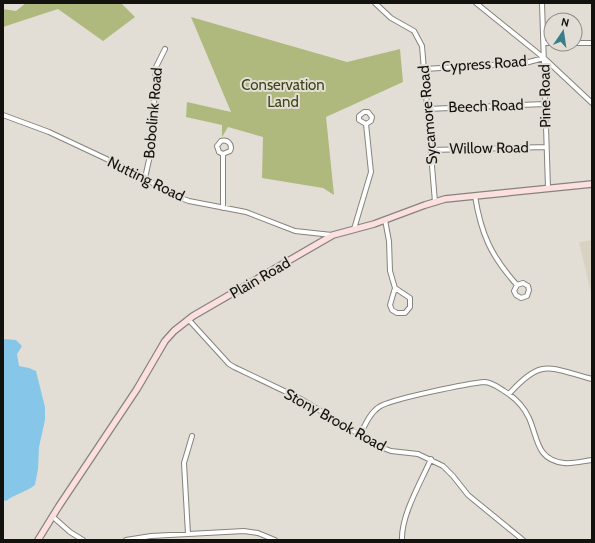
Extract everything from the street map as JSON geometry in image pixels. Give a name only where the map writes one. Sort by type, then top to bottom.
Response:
[{"type":"main road","name":"Plain Road","points":[[38,540],[52,516],[137,389],[165,341],[188,319],[333,235],[354,230],[436,202],[475,196],[592,184]]},
{"type":"street","name":"Sycamore Road","points":[[375,3],[391,18],[414,31],[422,46],[436,202]]},
{"type":"street","points":[[476,3],[544,58],[592,103]]},
{"type":"street","name":"Pine Road","points":[[542,3],[543,23]]},
{"type":"street","name":"Bobolink Road","points":[[145,178],[151,151],[156,67],[165,49]]},
{"type":"street","name":"Pine Road","points":[[544,52],[548,188]]},
{"type":"street","name":"Cypress Road","points":[[424,69],[525,63],[544,58]]},
{"type":"street","name":"Beech Road","points":[[427,109],[545,104]]},
{"type":"street","name":"Nutting Road","points":[[3,115],[49,132],[145,178],[175,196],[246,212],[295,231],[333,235]]},
{"type":"street","points":[[354,230],[371,172],[366,124]]},
{"type":"street","name":"Willow Road","points":[[431,150],[546,147]]},
{"type":"street","points":[[223,154],[223,208]]},
{"type":"street","points":[[475,196],[481,225],[489,248],[499,264],[517,285]]},
{"type":"street","points":[[385,220],[389,241],[390,271],[395,288],[390,302],[391,307],[397,313],[405,313],[410,307],[410,298],[395,288]]},
{"type":"street","points":[[318,234],[322,242]]},
{"type":"street","name":"Stony Brook Road","points":[[188,319],[229,364],[301,398],[382,448],[418,454],[431,459],[446,469],[468,495],[520,539]]},
{"type":"street","points":[[509,394],[525,376],[540,368],[553,369],[592,379]]},
{"type":"street","points":[[360,435],[378,407],[389,403],[479,382],[491,383],[509,394],[529,417],[537,444],[546,455],[562,463],[592,460]]},
{"type":"street","points":[[188,534],[184,463],[192,436]]},
{"type":"street","points":[[402,540],[406,516],[431,459]]},
{"type":"street","points":[[52,516],[70,532],[83,540]]},
{"type":"street","points":[[126,540],[188,534],[251,531],[275,540]]},
{"type":"shaded area","points":[[592,240],[592,297],[579,242]]},
{"type":"green space","points":[[26,3],[121,3],[135,17],[103,41],[58,9],[3,27],[3,9],[16,11]]},
{"type":"green space","name":"Conservation Land","points":[[191,17],[347,62],[400,49],[403,82],[326,117],[334,195],[323,188],[262,178],[263,137],[228,127],[222,137],[222,125],[186,117],[187,102],[231,112]]},
{"type":"water","points":[[3,339],[16,340],[22,346],[17,354],[19,366],[36,371],[45,407],[45,420],[39,447],[38,469],[35,485],[6,501],[3,500]]}]
